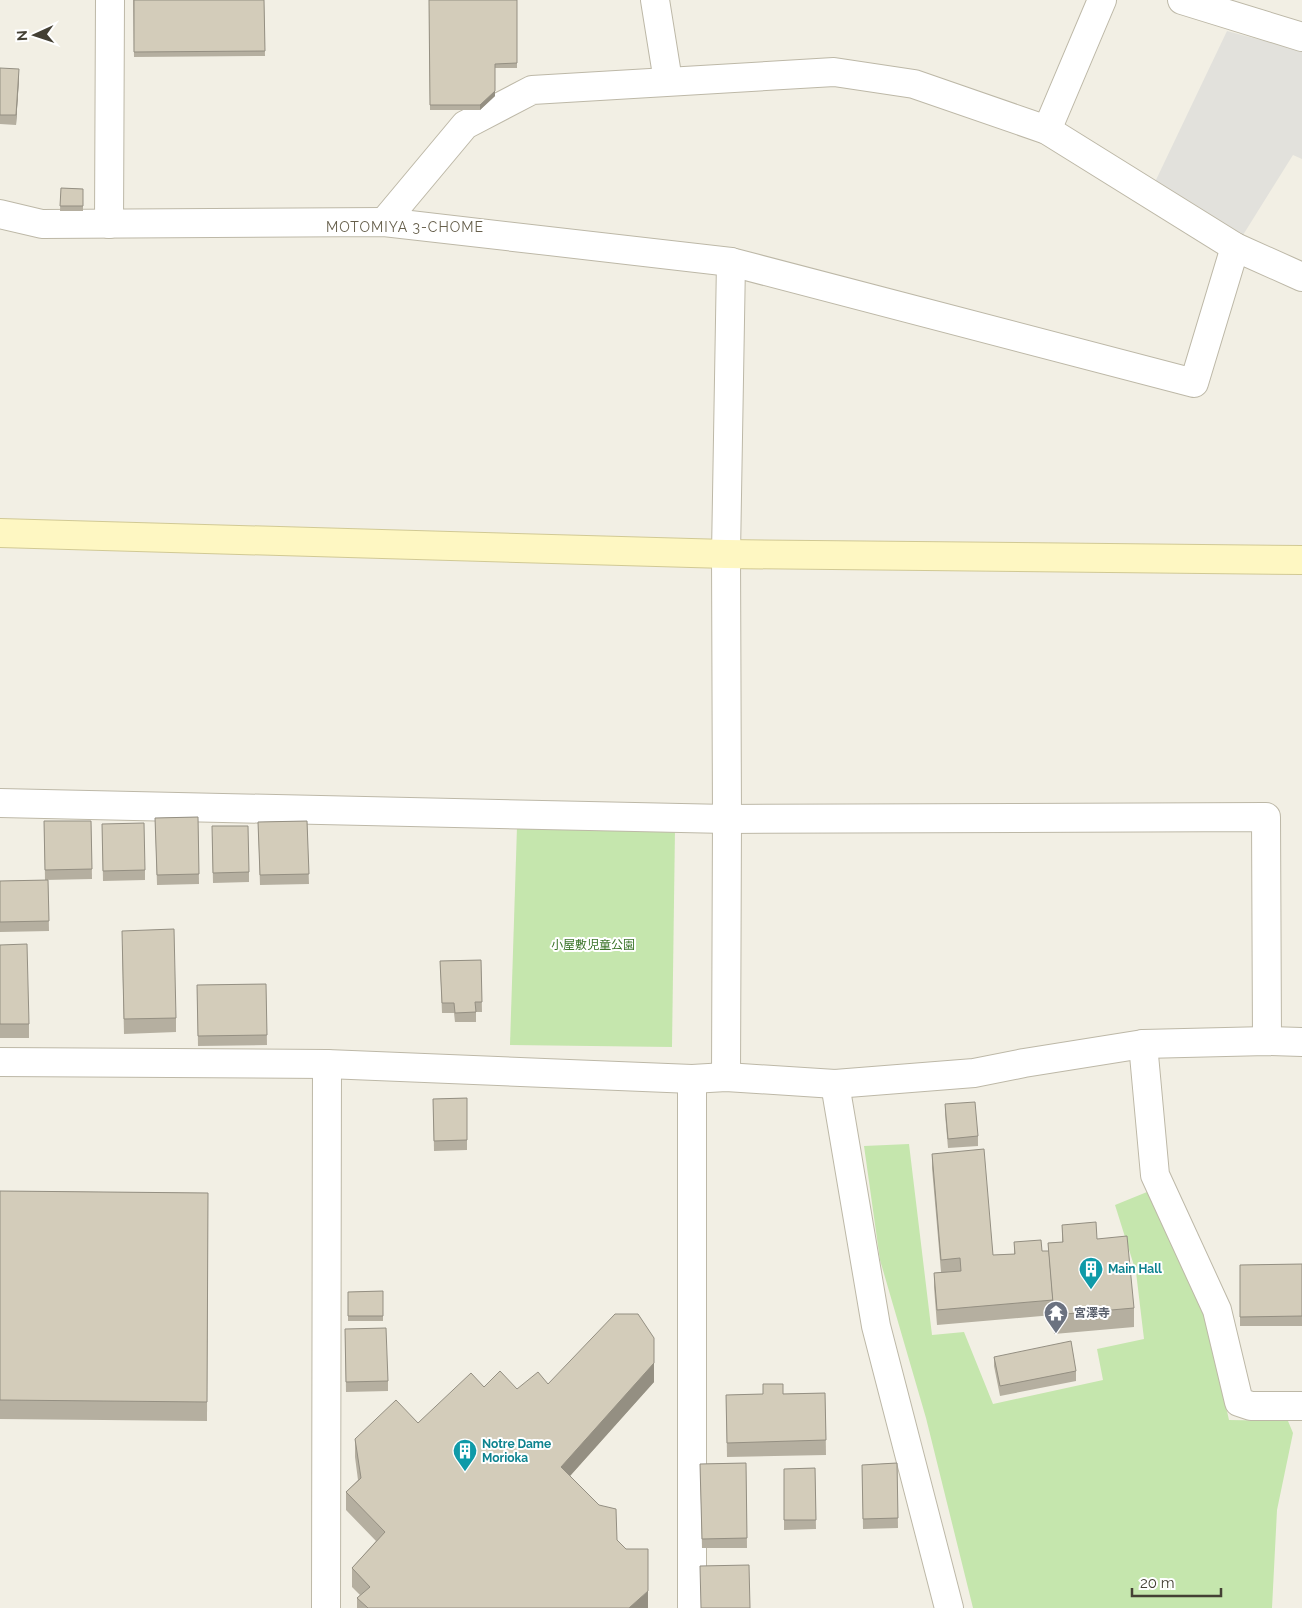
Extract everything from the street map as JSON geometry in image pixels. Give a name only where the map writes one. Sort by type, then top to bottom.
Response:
[{"type":"street","points":[[109,224],[110,0]]},
{"type":"street","points":[[655,0],[668,81]]},
{"type":"street","points":[[1047,130],[1102,0]]},
{"type":"street","points":[[1182,0],[1302,37]]},
{"type":"street","points":[[384,222],[466,125],[532,90],[834,72],[914,84],[1047,130],[1235,247],[1302,277]]},
{"type":"street","points":[[0,214],[42,224],[384,222],[731,262],[1194,383],[1235,247]]},
{"type":"street","points":[[726,1077],[726,554],[731,262]]},
{"type":"street","points":[[0,533],[726,554],[1302,560]]},
{"type":"street","points":[[0,803],[727,819],[1266,817],[1267,1041]]},
{"type":"street","points":[[0,1062],[327,1064],[692,1079],[726,1077],[835,1084],[974,1073],[1144,1044],[1302,1042]]},
{"type":"street","points":[[1144,1044],[1155,1175],[1217,1310],[1239,1402],[1251,1406],[1302,1406]]},
{"type":"street","points":[[326,1608],[327,1064]]},
{"type":"street","points":[[692,1079],[692,1608]]},
{"type":"street","points":[[835,1084],[876,1326],[948,1608]]},
{"type":"green space","name":"小屋敷児童公園","points":[[517,827],[675,829],[672,1047],[510,1045]]},
{"type":"green space","name":"宮澤寺","points":[[909,1144],[932,1335],[964,1332],[993,1404],[1103,1380],[1097,1349],[1144,1339],[1136,1272],[1115,1205],[1147,1192],[1204,1310],[1229,1420],[1288,1421],[1293,1433],[1277,1510],[1272,1608],[973,1608],[926,1418],[880,1260],[864,1146]]},
{"type":"shaded area","points":[[1227,31],[1302,51],[1302,159],[1293,155],[1243,235],[1155,182]]},
{"type":"building","points":[[134,0],[264,0],[265,51],[134,52]]},
{"type":"building","points":[[429,0],[517,0],[517,63],[495,64],[495,91],[480,105],[430,105]]},
{"type":"building","points":[[0,68],[19,69],[16,115],[0,115]]},
{"type":"building","points":[[61,188],[83,189],[83,206],[60,206]]},
{"type":"building","points":[[198,817],[199,874],[157,875],[155,818]]},
{"type":"building","points":[[44,821],[91,821],[92,869],[45,870]]},
{"type":"building","points":[[307,821],[309,874],[260,875],[258,822]]},
{"type":"building","points":[[144,823],[145,870],[103,871],[102,824]]},
{"type":"building","points":[[212,826],[248,826],[249,872],[213,873]]},
{"type":"building","points":[[48,880],[49,921],[0,922],[0,881]]},
{"type":"building","points":[[174,929],[176,1018],[124,1019],[122,931]]},
{"type":"building","points":[[27,944],[29,1024],[0,1024],[0,945]]},
{"type":"building","points":[[481,960],[482,1002],[475,1002],[476,1012],[455,1013],[454,1003],[442,1003],[440,961]]},
{"type":"building","points":[[266,984],[267,1035],[198,1036],[197,985]]},
{"type":"building","points":[[467,1098],[467,1140],[434,1141],[433,1099]]},
{"type":"building","points":[[975,1102],[978,1136],[948,1139],[945,1104]]},
{"type":"building","points":[[984,1149],[993,1255],[1015,1254],[1014,1242],[1041,1240],[1042,1251],[1049,1251],[1053,1300],[937,1310],[934,1273],[961,1271],[960,1258],[941,1260],[932,1154]]},
{"type":"building","points":[[0,1191],[208,1193],[207,1402],[0,1400]]},
{"type":"building","name":"Main Hall","points":[[1096,1222],[1097,1239],[1127,1236],[1134,1308],[1054,1315],[1048,1243],[1063,1242],[1062,1225]]},
{"type":"building","points":[[1302,1264],[1302,1316],[1240,1317],[1240,1265]]},
{"type":"building","points":[[383,1291],[383,1316],[348,1316],[348,1292]]},
{"type":"building","name":"Notre Dame Morioka","points":[[615,1314],[638,1314],[654,1338],[654,1363],[561,1467],[599,1505],[616,1509],[617,1540],[626,1549],[648,1549],[648,1591],[629,1608],[368,1608],[357,1598],[370,1587],[352,1568],[385,1532],[346,1492],[361,1478],[355,1439],[396,1400],[418,1423],[471,1373],[484,1387],[500,1371],[517,1389],[538,1372],[548,1384]]},
{"type":"building","points":[[386,1328],[388,1381],[346,1382],[345,1329]]},
{"type":"building","points":[[1071,1341],[1076,1371],[1000,1386],[994,1357]]},
{"type":"building","points":[[763,1384],[783,1384],[783,1394],[825,1393],[826,1440],[727,1443],[726,1395],[763,1394]]},
{"type":"building","points":[[746,1463],[747,1538],[702,1539],[700,1464]]},
{"type":"building","points":[[897,1463],[898,1518],[863,1519],[862,1465]]},
{"type":"building","points":[[815,1468],[816,1520],[784,1520],[784,1469]]},
{"type":"building","points":[[749,1565],[750,1608],[701,1608],[700,1566]]},
{"type":"place","name":"Main Hall","points":[[1091,1290]]},
{"type":"place","name":"宮澤寺","points":[[1056,1334]]},
{"type":"place","name":"Notre Dame Morioka","points":[[465,1472]]},
{"type":"district","name":"MOTOMIYA 3-CHOME","points":[[405,227]]}]
